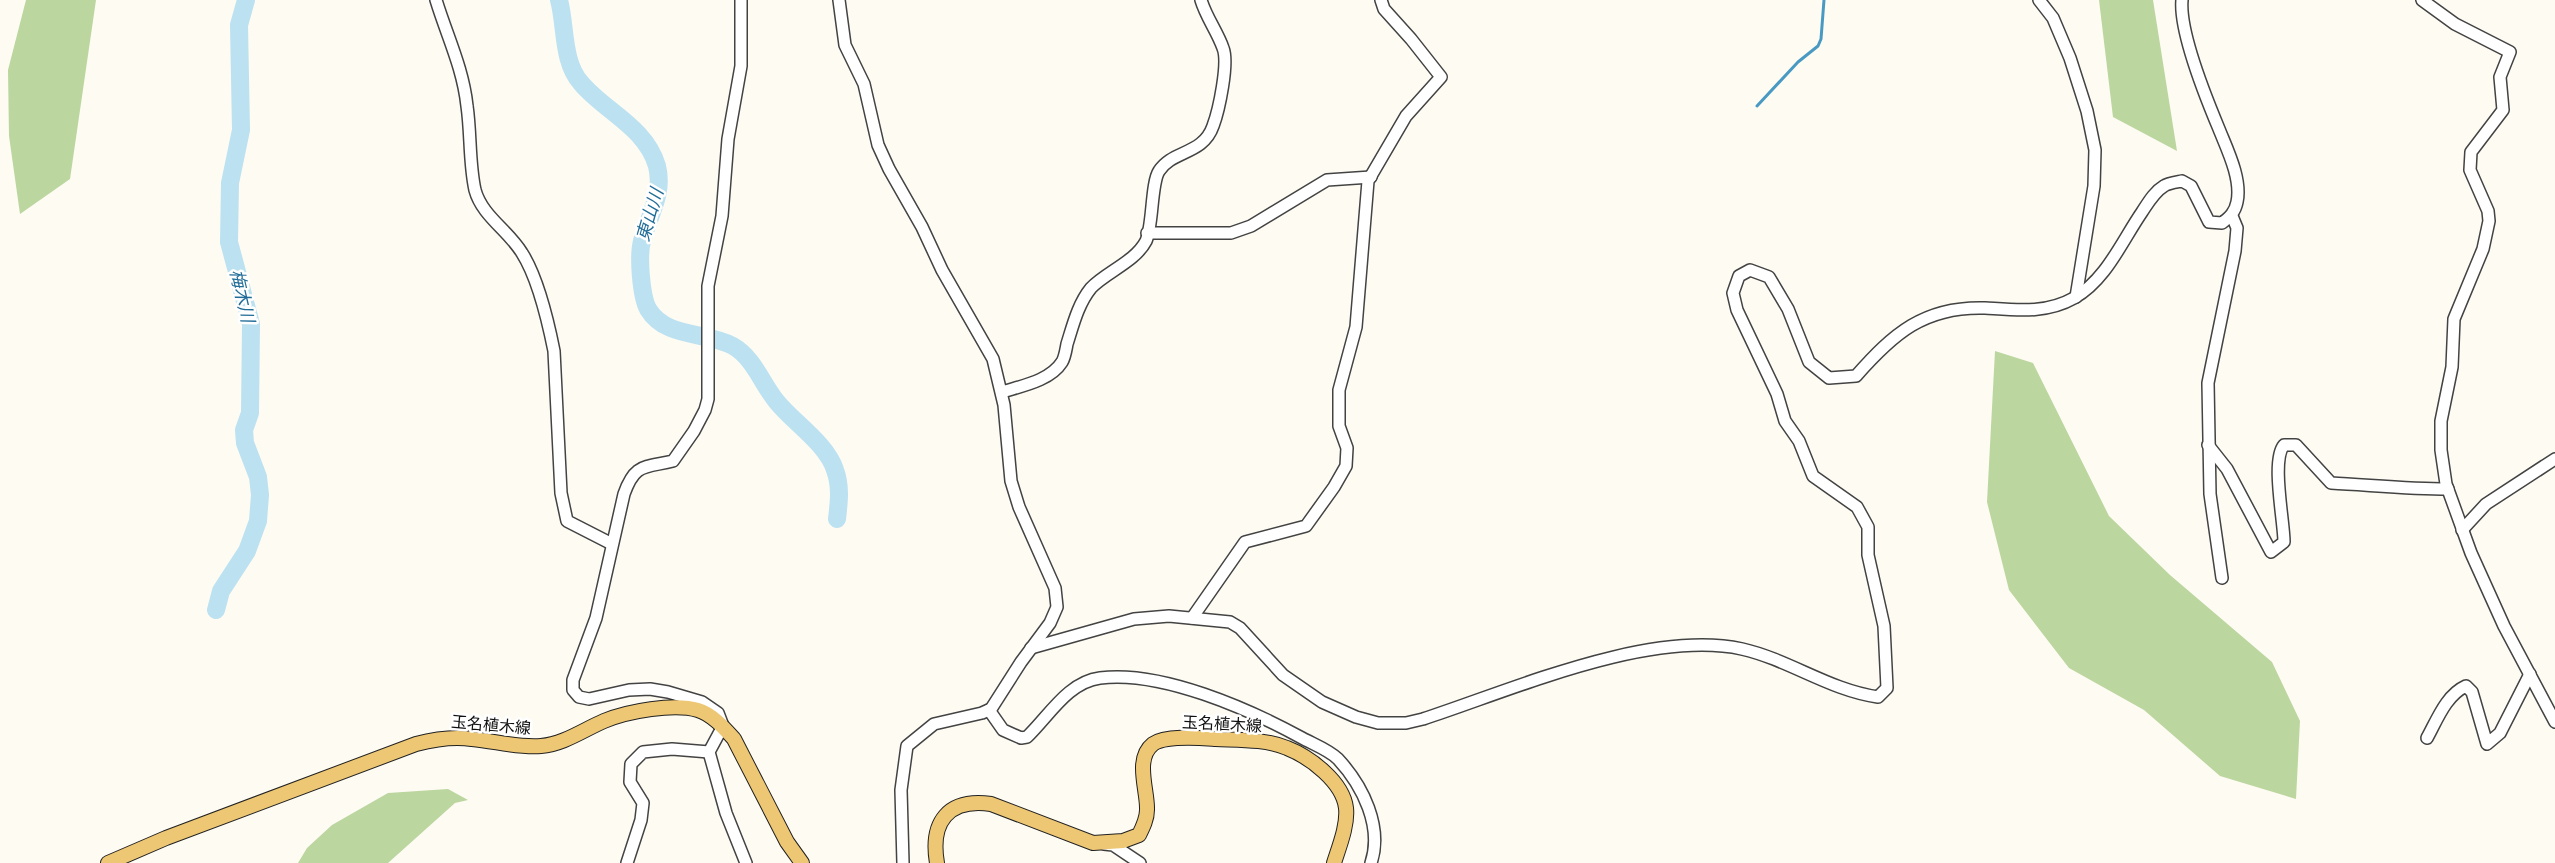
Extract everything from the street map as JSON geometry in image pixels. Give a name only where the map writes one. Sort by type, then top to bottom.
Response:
[{"type":"main road","name":"玉名植木線","points":[[108,863],[166,838],[416,744],[444,738],[472,738],[528,747],[554,745],[606,720],[648,710],[699,710],[723,726],[734,739],[787,842],[802,863]]},
{"type":"main road","name":"玉名植木線","points":[[937,863],[934,846],[938,825],[958,806],[974,802],[991,804],[1093,843],[1123,841],[1139,835],[1146,821],[1148,809],[1143,769],[1145,755],[1152,745],[1164,740],[1199,738],[1259,742],[1287,748],[1322,769],[1338,786],[1346,808],[1342,839],[1334,863]]},
{"type":"street","points":[[436,0],[462,77],[467,105],[475,189],[483,209],[509,234],[523,254],[531,270],[551,332],[554,351],[561,493],[568,521],[612,544]]},
{"type":"street","points":[[741,0],[741,66],[728,139],[722,216],[708,286],[708,399],[705,410],[673,461],[637,470],[630,476],[612,544],[596,618],[573,680],[573,690],[579,698],[589,700],[629,690],[650,689],[702,702],[718,713],[723,726],[708,752],[726,813],[746,863]]},
{"type":"street","points":[[838,0],[845,45],[864,84],[878,145],[942,270],[993,359],[1002,392],[1011,481],[1057,594],[1055,614],[1041,638],[1031,648],[997,701],[989,710],[934,724],[907,746],[901,790],[903,863]]},
{"type":"street","points":[[1002,392],[1036,381],[1050,373],[1062,362],[1076,316],[1084,298],[1092,288],[1132,256],[1146,242],[1159,171],[1169,162],[1196,148],[1207,138],[1213,126],[1220,100],[1224,51],[1201,0]]},
{"type":"street","points":[[1192,618],[1245,542],[1306,526],[1334,487],[1346,466],[1347,448],[1339,426],[1339,390],[1356,327],[1368,181],[1406,116],[1441,77],[1384,9],[1381,0]]},
{"type":"street","points":[[2039,0],[2053,18],[2070,58],[2087,111],[2095,150],[2094,186],[2076,297]]},
{"type":"street","points":[[1031,648],[1134,618],[1169,616],[1230,622],[1240,628],[1283,675],[1306,692],[1322,702],[1356,717],[1378,723],[1406,723],[1423,719],[1570,670],[1630,653],[1702,645],[1743,650],[1781,660],[1856,694],[1878,697],[1887,688],[1884,626],[1868,555],[1868,527],[1857,507],[1813,476],[1799,441],[1785,421],[1777,394],[1738,310],[1733,293],[1740,276],[1750,270],[1769,277],[1788,309],[1808,362],[1829,378],[1856,376],[1884,344],[1913,323],[1950,311],[1984,308],[2038,310],[2061,304],[2076,297],[2100,276],[2152,196],[2164,185],[2182,181],[2191,186],[2210,222],[2222,223],[2232,216],[2238,201],[2235,168],[2213,116],[2187,37],[2182,0]]},
{"type":"street","points":[[2422,0],[2455,24],[2510,52],[2500,78],[2504,110],[2471,152],[2470,170],[2488,211],[2489,221],[2483,249],[2454,319],[2452,367],[2441,421],[2441,450],[2448,489],[2462,530],[2504,626],[2555,722]]},
{"type":"street","points":[[1147,233],[1231,233],[1251,226],[1327,180],[1371,177]]},
{"type":"street","points":[[2222,578],[2210,494],[2208,383],[2235,251],[2237,228],[2232,216]]},
{"type":"street","points":[[2208,445],[2227,469],[2272,552],[2284,542],[2279,450],[2284,445],[2296,445],[2331,483],[2380,485],[2403,489],[2448,489]]},
{"type":"street","points":[[2462,530],[2486,504],[2555,459]]},
{"type":"street","points":[[2427,738],[2446,703],[2457,690],[2466,686],[2472,692],[2487,744],[2500,733],[2530,674]]},
{"type":"street","points":[[989,710],[1003,730],[1021,738],[1027,736],[1068,694],[1082,684],[1100,678],[1135,678],[1173,686],[1262,716],[1337,759],[1371,811],[1374,821],[1371,863]]},
{"type":"street","points":[[627,863],[641,820],[643,803],[630,782],[631,764],[644,752],[672,749],[708,752]]},
{"type":"street","points":[[1093,843],[1112,846],[1140,863]]},
{"type":"green space","points":[[26,0],[96,0],[70,179],[20,214],[9,136],[8,70]]},
{"type":"green space","points":[[2099,0],[2153,0],[2177,151],[2113,117]]},
{"type":"green space","points":[[1995,351],[2033,363],[2109,516],[2170,575],[2272,662],[2300,721],[2296,799],[2220,776],[2144,710],[2069,668],[2009,590],[1987,502]]},
{"type":"green space","points":[[448,789],[468,800],[455,803],[388,863],[298,863],[307,848],[332,825],[388,793]]},
{"type":"waterway","name":"梅木川","points":[[216,610],[221,591],[247,551],[258,521],[260,495],[258,477],[245,443],[244,430],[250,413],[251,324],[229,242],[230,183],[241,130],[239,25],[246,0]]},
{"type":"waterway","name":"東山川","points":[[559,0],[568,54],[575,74],[590,93],[624,120],[644,141],[652,152],[657,166],[659,186],[642,241],[640,256],[642,286],[648,309],[656,319],[665,325],[676,330],[722,341],[733,346],[747,357],[777,402],[818,443],[831,460],[839,488],[837,519]]},
{"type":"waterway","points":[[1757,106],[1798,62],[1818,46],[1821,39],[1824,0]]}]
